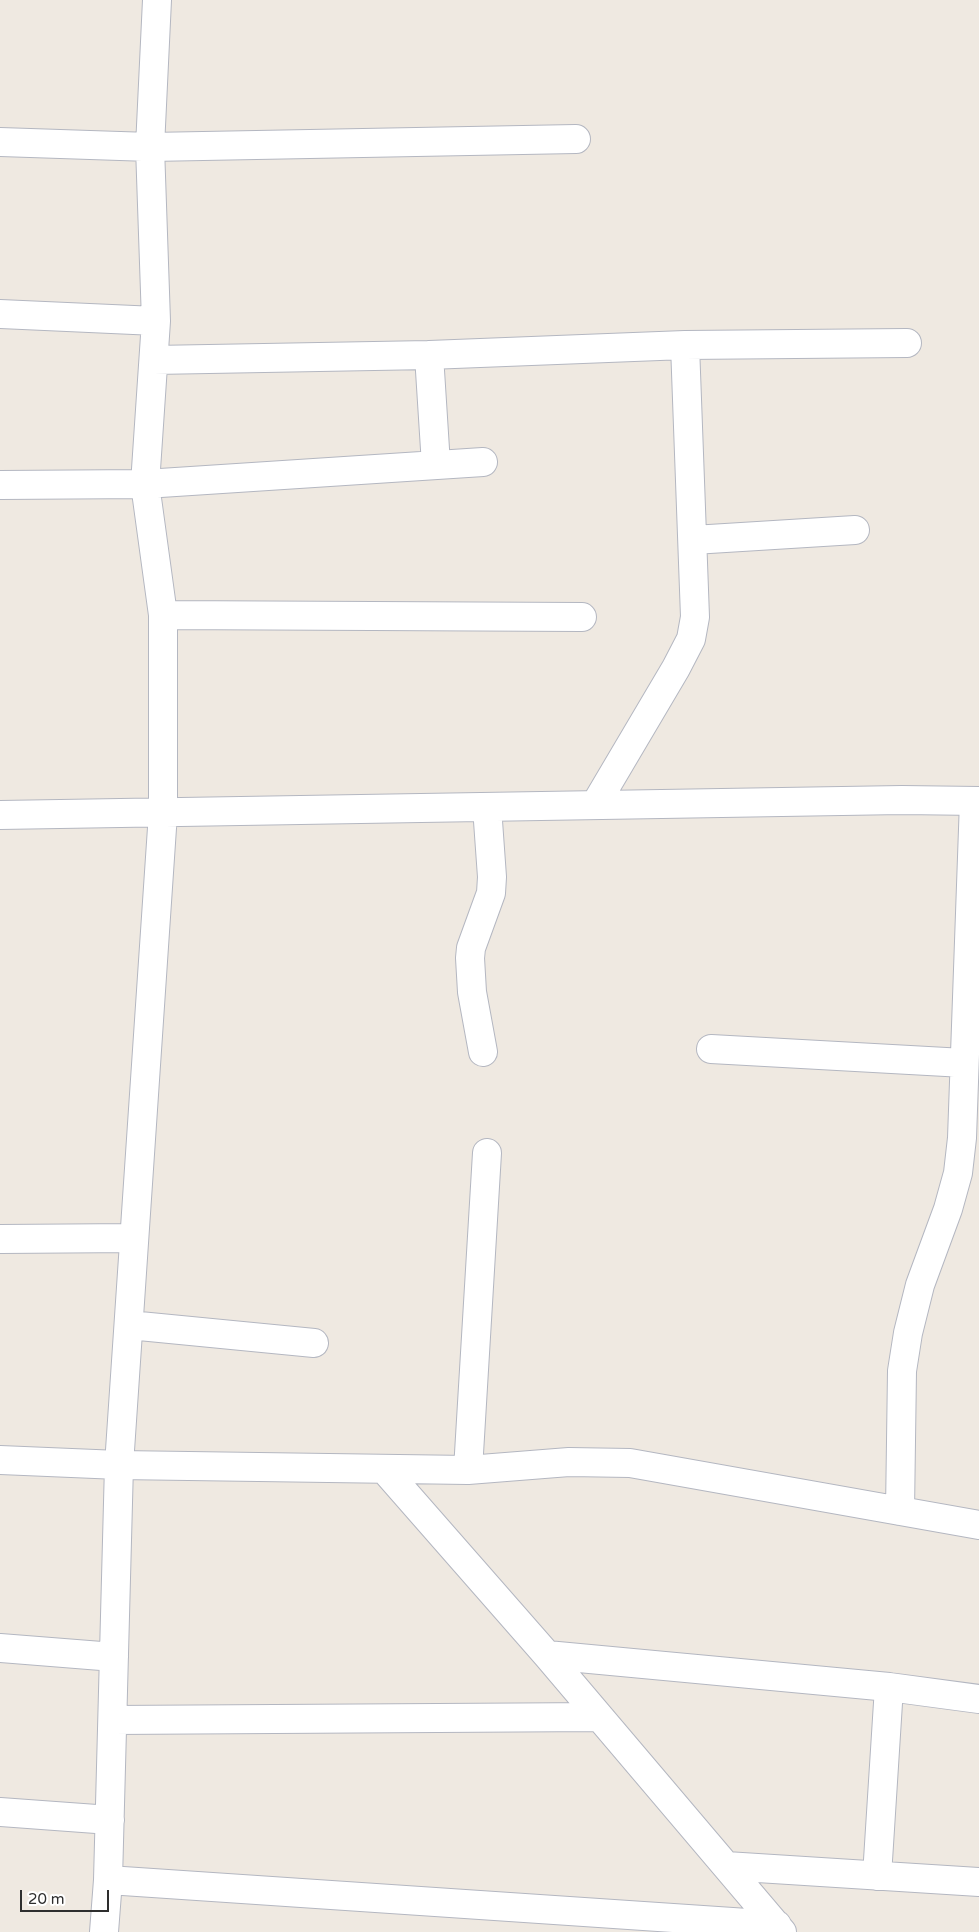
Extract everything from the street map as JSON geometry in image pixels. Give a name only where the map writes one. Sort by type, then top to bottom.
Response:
[{"type":"street","points":[[104,1932],[110,1820],[119,1465],[163,813],[163,615],[145,484],[156,321],[150,146],[157,0]]},
{"type":"street","points":[[0,142],[150,146],[576,139]]},
{"type":"street","points":[[0,314],[156,321]]},
{"type":"street","points":[[154,360],[429,355],[685,345],[907,343]]},
{"type":"street","points":[[595,806],[691,639],[695,617],[685,345]]},
{"type":"street","points":[[429,355],[436,465]]},
{"type":"street","points":[[0,485],[145,484],[483,462]]},
{"type":"street","points":[[693,540],[856,530]]},
{"type":"street","points":[[163,615],[582,617]]},
{"type":"street","points":[[0,815],[902,800],[977,801],[958,1173],[948,1209],[920,1285],[906,1342],[902,1371],[900,1511]]},
{"type":"street","points":[[483,1052],[472,992],[470,958],[471,948],[491,893],[492,877],[487,807]]},
{"type":"street","points":[[711,1048],[964,1063]]},
{"type":"street","points":[[468,1470],[487,1153]]},
{"type":"street","points":[[0,1239],[134,1238]]},
{"type":"street","points":[[128,1325],[314,1343]]},
{"type":"street","points":[[0,1460],[119,1465],[468,1470],[569,1462],[630,1462],[979,1525]]},
{"type":"street","points":[[384,1469],[547,1655],[779,1929]]},
{"type":"street","points":[[0,1648],[114,1657]]},
{"type":"street","points":[[547,1655],[889,1687],[979,1699]]},
{"type":"street","points":[[877,1876],[889,1687]]},
{"type":"street","points":[[112,1720],[599,1717]]},
{"type":"street","points":[[0,1812],[110,1820]]},
{"type":"street","points":[[726,1866],[979,1882]]},
{"type":"street","points":[[108,1880],[779,1929]]}]
